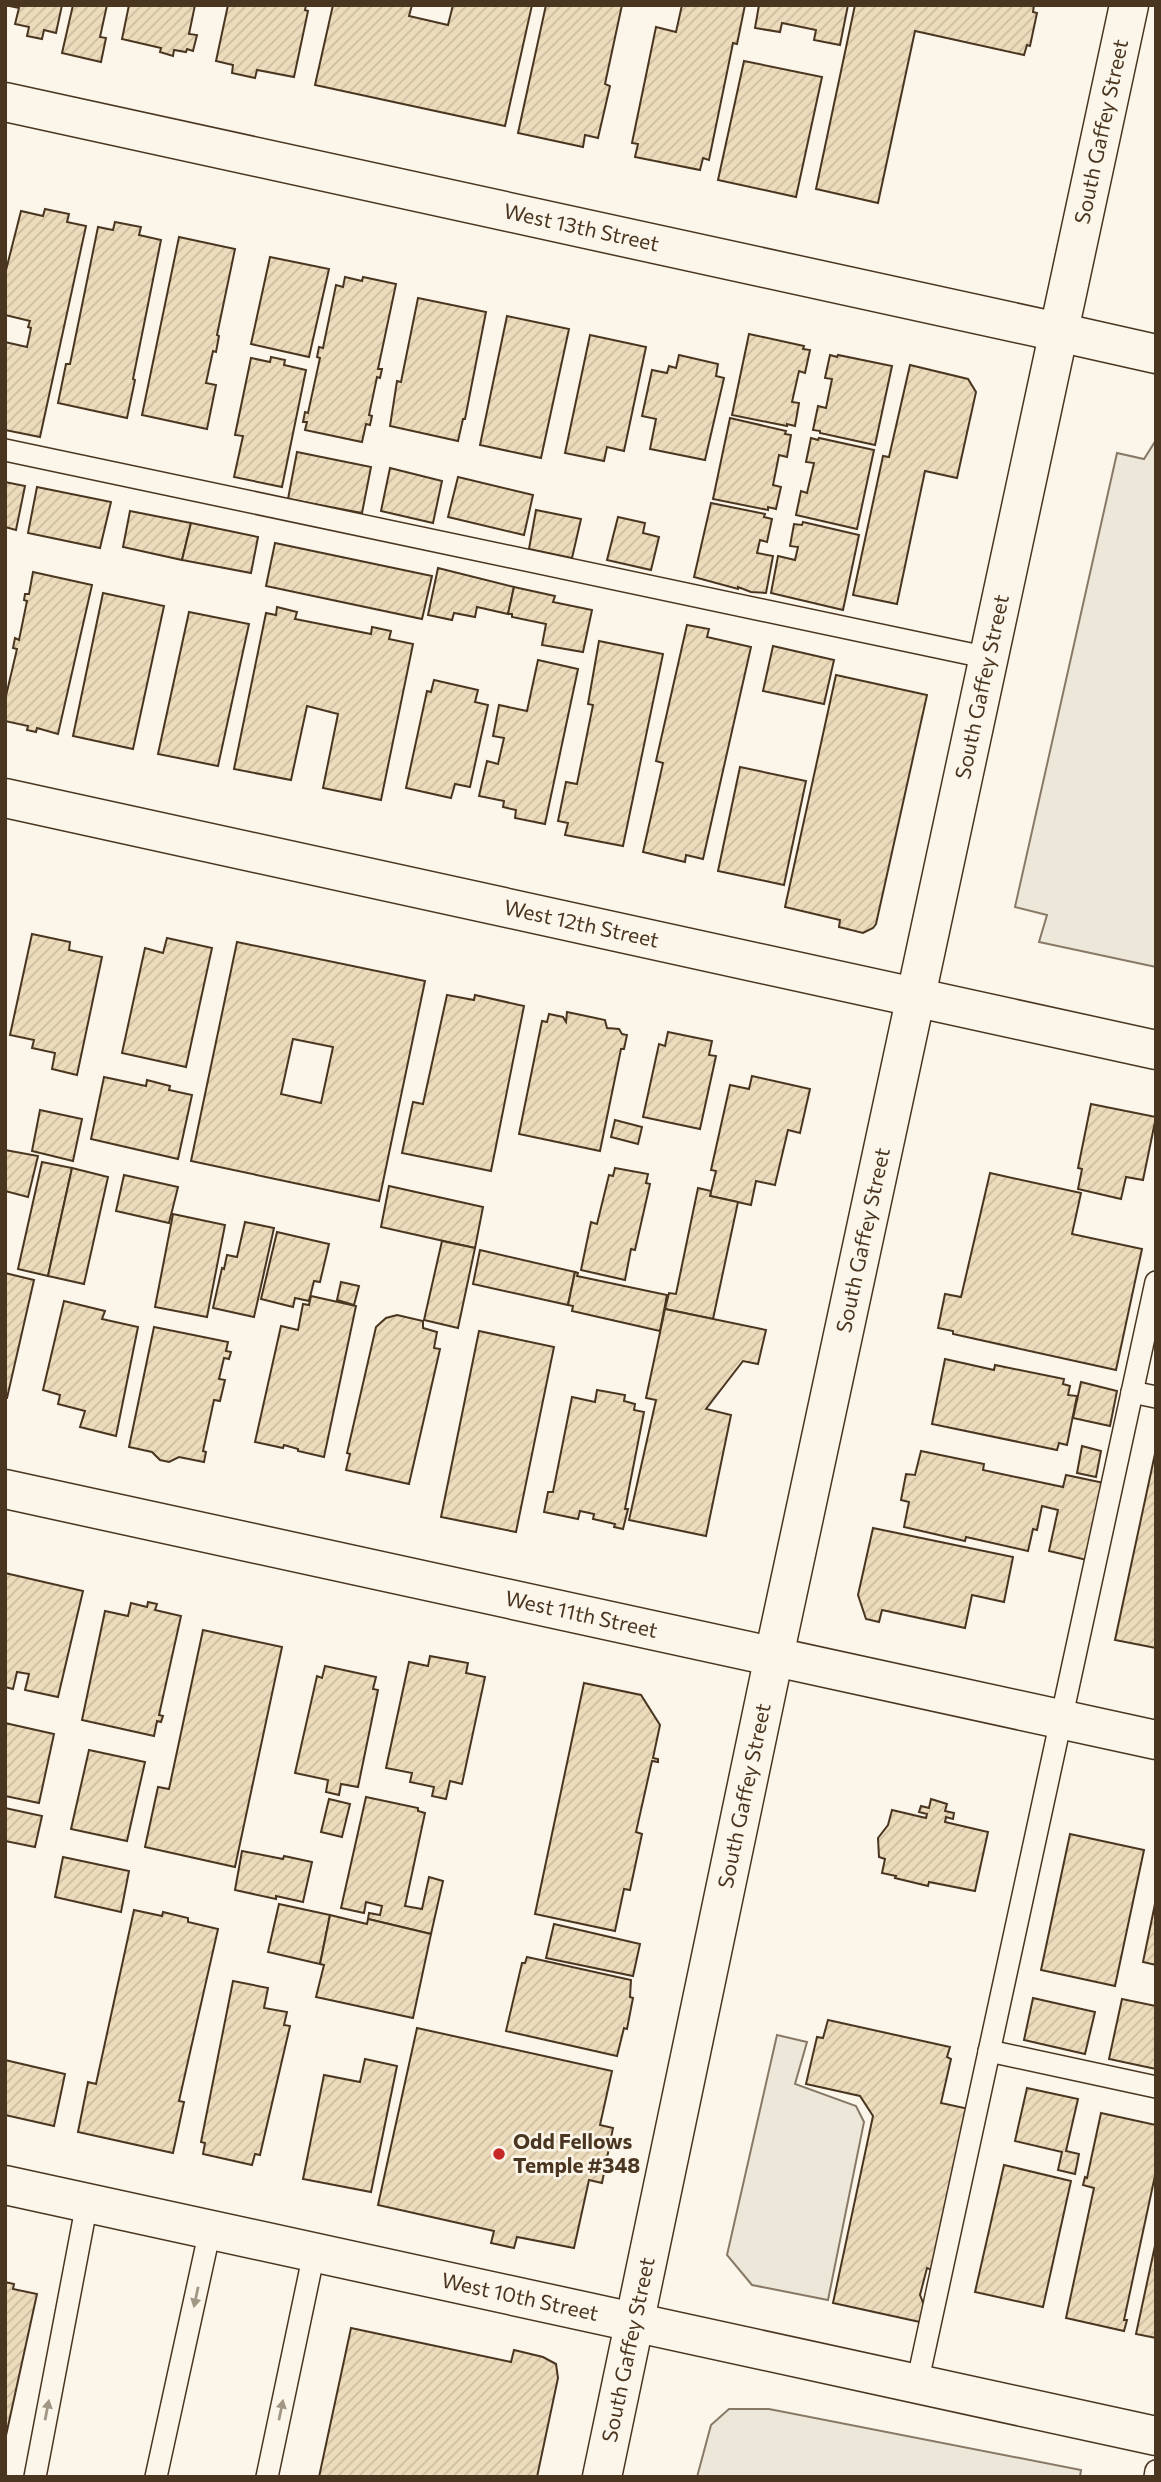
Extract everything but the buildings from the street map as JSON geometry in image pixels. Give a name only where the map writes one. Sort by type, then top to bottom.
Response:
[{"type":"street","name":"South Gaffey Street","points":[[602,2477],[774,1656],[1129,5]]},
{"type":"street","name":"West 13th Street","points":[[5,102],[1156,354]]},
{"type":"street","name":"West 12th Street","points":[[5,798],[1156,1050]]},
{"type":"street","name":"West 11th Street","points":[[5,1489],[1156,1740]]},
{"type":"street","name":"West 10th Street","points":[[5,2185],[1156,2436]]},
{"type":"lane","points":[[5,450],[989,658]]},
{"type":"lane","points":[[917,2384],[1156,1282]]},
{"type":"lane","points":[[1132,1392],[1156,1397]]},
{"type":"lane","points":[[989,2051],[1156,2087]]},
{"type":"lane","points":[[34,2477],[87,2203]]},
{"type":"lane","points":[[156,2477],[210,2230]]},
{"type":"lane","points":[[267,2477],[314,2253]]},
{"type":"lane","points":[[1155,2477],[1156,2471]]},
{"type":"shaded area","points":[[1156,440],[1156,967],[1039,942],[1047,915],[1015,907],[1117,453],[1144,459]]},
{"type":"shaded area","points":[[777,2035],[807,2042],[795,2084],[856,2106],[864,2122],[828,2300],[752,2285],[727,2255]]},
{"type":"shaded area","points":[[729,2409],[769,2409],[1081,2470],[1080,2477],[697,2477],[711,2425]]},
{"type":"place","name":"Odd Fellows Temple #348","points":[[499,2154]]}]
